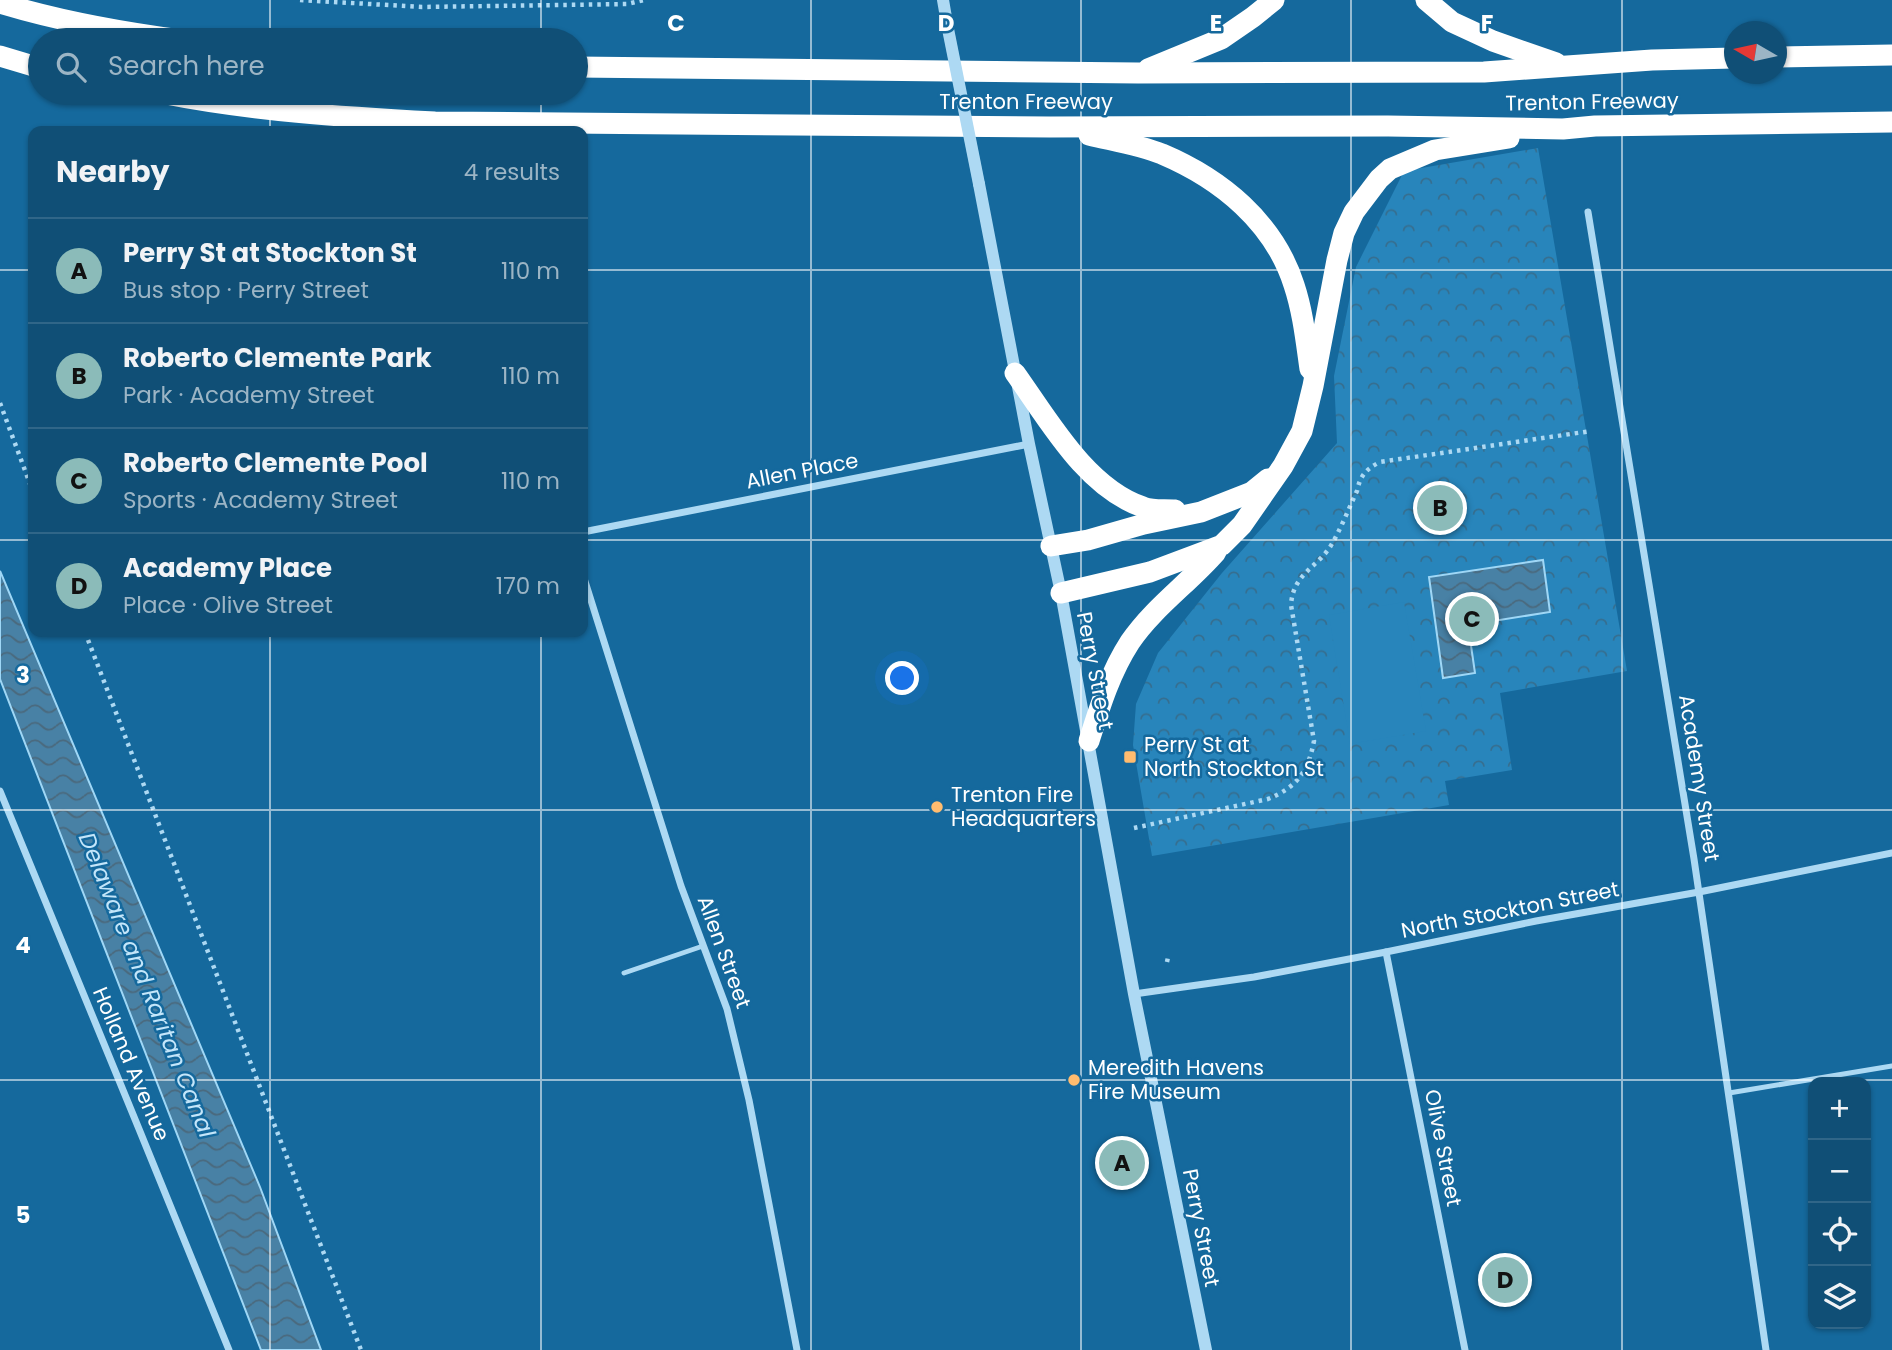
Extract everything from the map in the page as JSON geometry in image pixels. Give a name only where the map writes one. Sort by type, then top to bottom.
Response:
[{"type":"highway","points":[[1138,73],[1221,39],[1254,18],[1273,0]]},
{"type":"highway","points":[[1426,0],[1452,22],[1493,41],[1565,66]]},
{"type":"highway","points":[[0,3],[106,28]]},
{"type":"highway","points":[[1787,57],[1892,55]]},
{"type":"highway","points":[[0,56],[28,64]]},
{"type":"highway","name":"Trenton Freeway","points":[[588,66],[1138,73],[1484,72],[1653,60],[1724,58]]},
{"type":"highway","name":"Trenton Freeway","points":[[235,105],[336,116],[435,122],[1563,129],[1595,126],[1892,122]]},
{"type":"highway","points":[[1050,127],[1130,144],[1161,154],[1194,170],[1245,205],[1277,248],[1294,283],[1303,321],[1312,386]]},
{"type":"highway","points":[[1088,741],[1109,679],[1132,640],[1175,591],[1242,525],[1283,467],[1301,431],[1344,233],[1354,212],[1379,179],[1390,169],[1435,150],[1563,129]]},
{"type":"highway","points":[[1015,373],[1082,465],[1099,482],[1144,508],[1201,512]]},
{"type":"highway","points":[[1051,546],[1088,540],[1201,512],[1252,492],[1283,467]]},
{"type":"highway","points":[[1060,593],[1150,572],[1222,545]]},
{"type":"street","name":"Perry Street","points":[[943,0],[1051,546],[1134,994],[1206,1350]]},
{"type":"street","name":"Academy Street","points":[[1588,212],[1699,892],[1766,1350]]},
{"type":"street","name":"Allen Place","points":[[588,531],[1029,444]]},
{"type":"street","name":"Allen Street","points":[[588,591],[681,886],[727,1009],[749,1100],[797,1350]]},
{"type":"street","name":"Holland Avenue","points":[[0,791],[229,1350]]},
{"type":"street","name":"North Stockton Street","points":[[1134,994],[1254,977],[1892,853]]},
{"type":"street","name":"Olive Street","points":[[1386,952],[1465,1350]]},
{"type":"lane","points":[[624,973],[703,946]]},
{"type":"lane","points":[[1729,1093],[1892,1066]]},
{"type":"path","points":[[300,0],[422,7],[627,4],[644,0]]},
{"type":"path","points":[[0,404],[28,479]]},
{"type":"path","points":[[1134,828],[1268,799],[1294,785],[1303,773],[1311,758],[1314,741],[1291,605],[1292,593],[1301,576],[1332,544],[1363,473],[1380,462],[1591,431]]},
{"type":"path","points":[[87,637],[360,1350]]},
{"type":"green space","points":[[1538,148],[1627,671],[1500,693],[1512,770],[1445,781],[1449,805],[1152,856],[1133,745],[1136,704],[1158,653],[1222,573],[1337,443],[1334,376],[1356,267],[1404,171]]},
{"type":"green space","points":[[1404,602],[1426,731],[1350,744],[1329,615]]},
{"type":"water","points":[[1543,560],[1550,612],[1468,625],[1475,673],[1443,678],[1429,577]]},
{"type":"water","name":"Delaware and Raritan Canal","points":[[0,571],[260,1187],[321,1350],[261,1350],[0,679]]},
{"type":"place","name":"Roberto Clemente Park","points":[[1440,508]]},
{"type":"place","name":"Roberto Clemente Pool","points":[[1472,619]]},
{"type":"place","name":"Perry St at North Stockton St","points":[[1130,757]]},
{"type":"place","name":"Trenton Fire Headquarters","points":[[937,807]]},
{"type":"place","name":"Meredith Havens Fire Museum","points":[[1074,1080]]},
{"type":"place","name":"Perry St at Stockton St","points":[[1122,1163]]},
{"type":"place","name":"Academy Place","points":[[1505,1280]]}]
